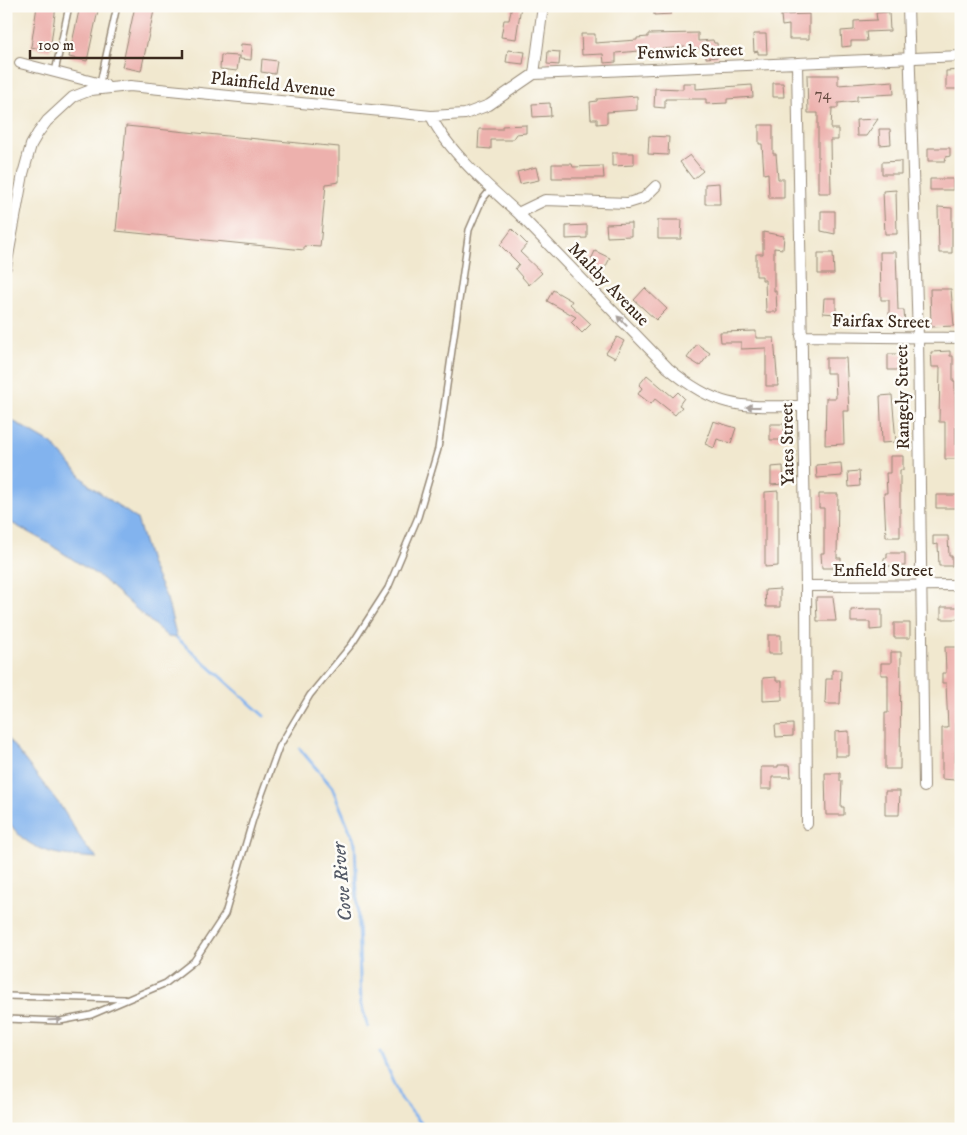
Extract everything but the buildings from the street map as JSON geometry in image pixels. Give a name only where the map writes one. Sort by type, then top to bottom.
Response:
[{"type":"street","points":[[431,116],[464,114],[488,105],[534,74],[543,6]]},
{"type":"street","name":"Rangely Street","points":[[908,6],[918,338],[924,787]]},
{"type":"street","name":"Fenwick Street","points":[[534,74],[961,56]]},
{"type":"street","name":"Plainfield Avenue","points":[[20,63],[111,87]]},
{"type":"street","name":"Yates Street","points":[[797,63],[806,586],[807,824]]},
{"type":"street","name":"Plainfield Avenue","points":[[6,266],[22,174],[31,145],[47,121],[73,97],[91,90],[130,86],[431,116]]},
{"type":"street","name":"Maltby Avenue","points":[[431,116],[437,129],[491,189],[518,213],[668,368],[684,382],[704,395],[732,405],[802,406]]},
{"type":"street","points":[[518,213],[545,200],[628,202],[644,198],[656,186]]},
{"type":"street","name":"Fairfax Street","points":[[801,336],[961,338]]},
{"type":"street","name":"Enfield Street","points":[[806,586],[920,587],[961,585]]},
{"type":"lane","points":[[55,72],[69,6]]},
{"type":"lane","points":[[100,84],[116,6]]},
{"type":"lane","points":[[6,1019],[60,1021],[91,1015],[166,983],[194,961],[225,914],[253,819],[279,747],[310,695],[352,644],[388,588],[418,517],[438,449],[469,230],[482,200],[491,189]]},
{"type":"lane","points":[[6,996],[127,999]]},
{"type":"water","points":[[6,417],[52,444],[89,485],[137,519],[151,565],[167,599],[177,638],[168,637],[100,577],[46,542],[6,520]]},
{"type":"water","points":[[6,736],[60,805],[86,847],[98,858],[60,854],[42,849],[22,838],[6,819]]},
{"type":"waterway","name":"Cove River","points":[[177,638],[264,716]]},
{"type":"waterway","name":"Cove River","points":[[300,749],[332,787],[355,843],[361,1004],[368,1027]]},
{"type":"waterway","name":"Cove River","points":[[380,1053],[400,1098],[426,1129]]}]
